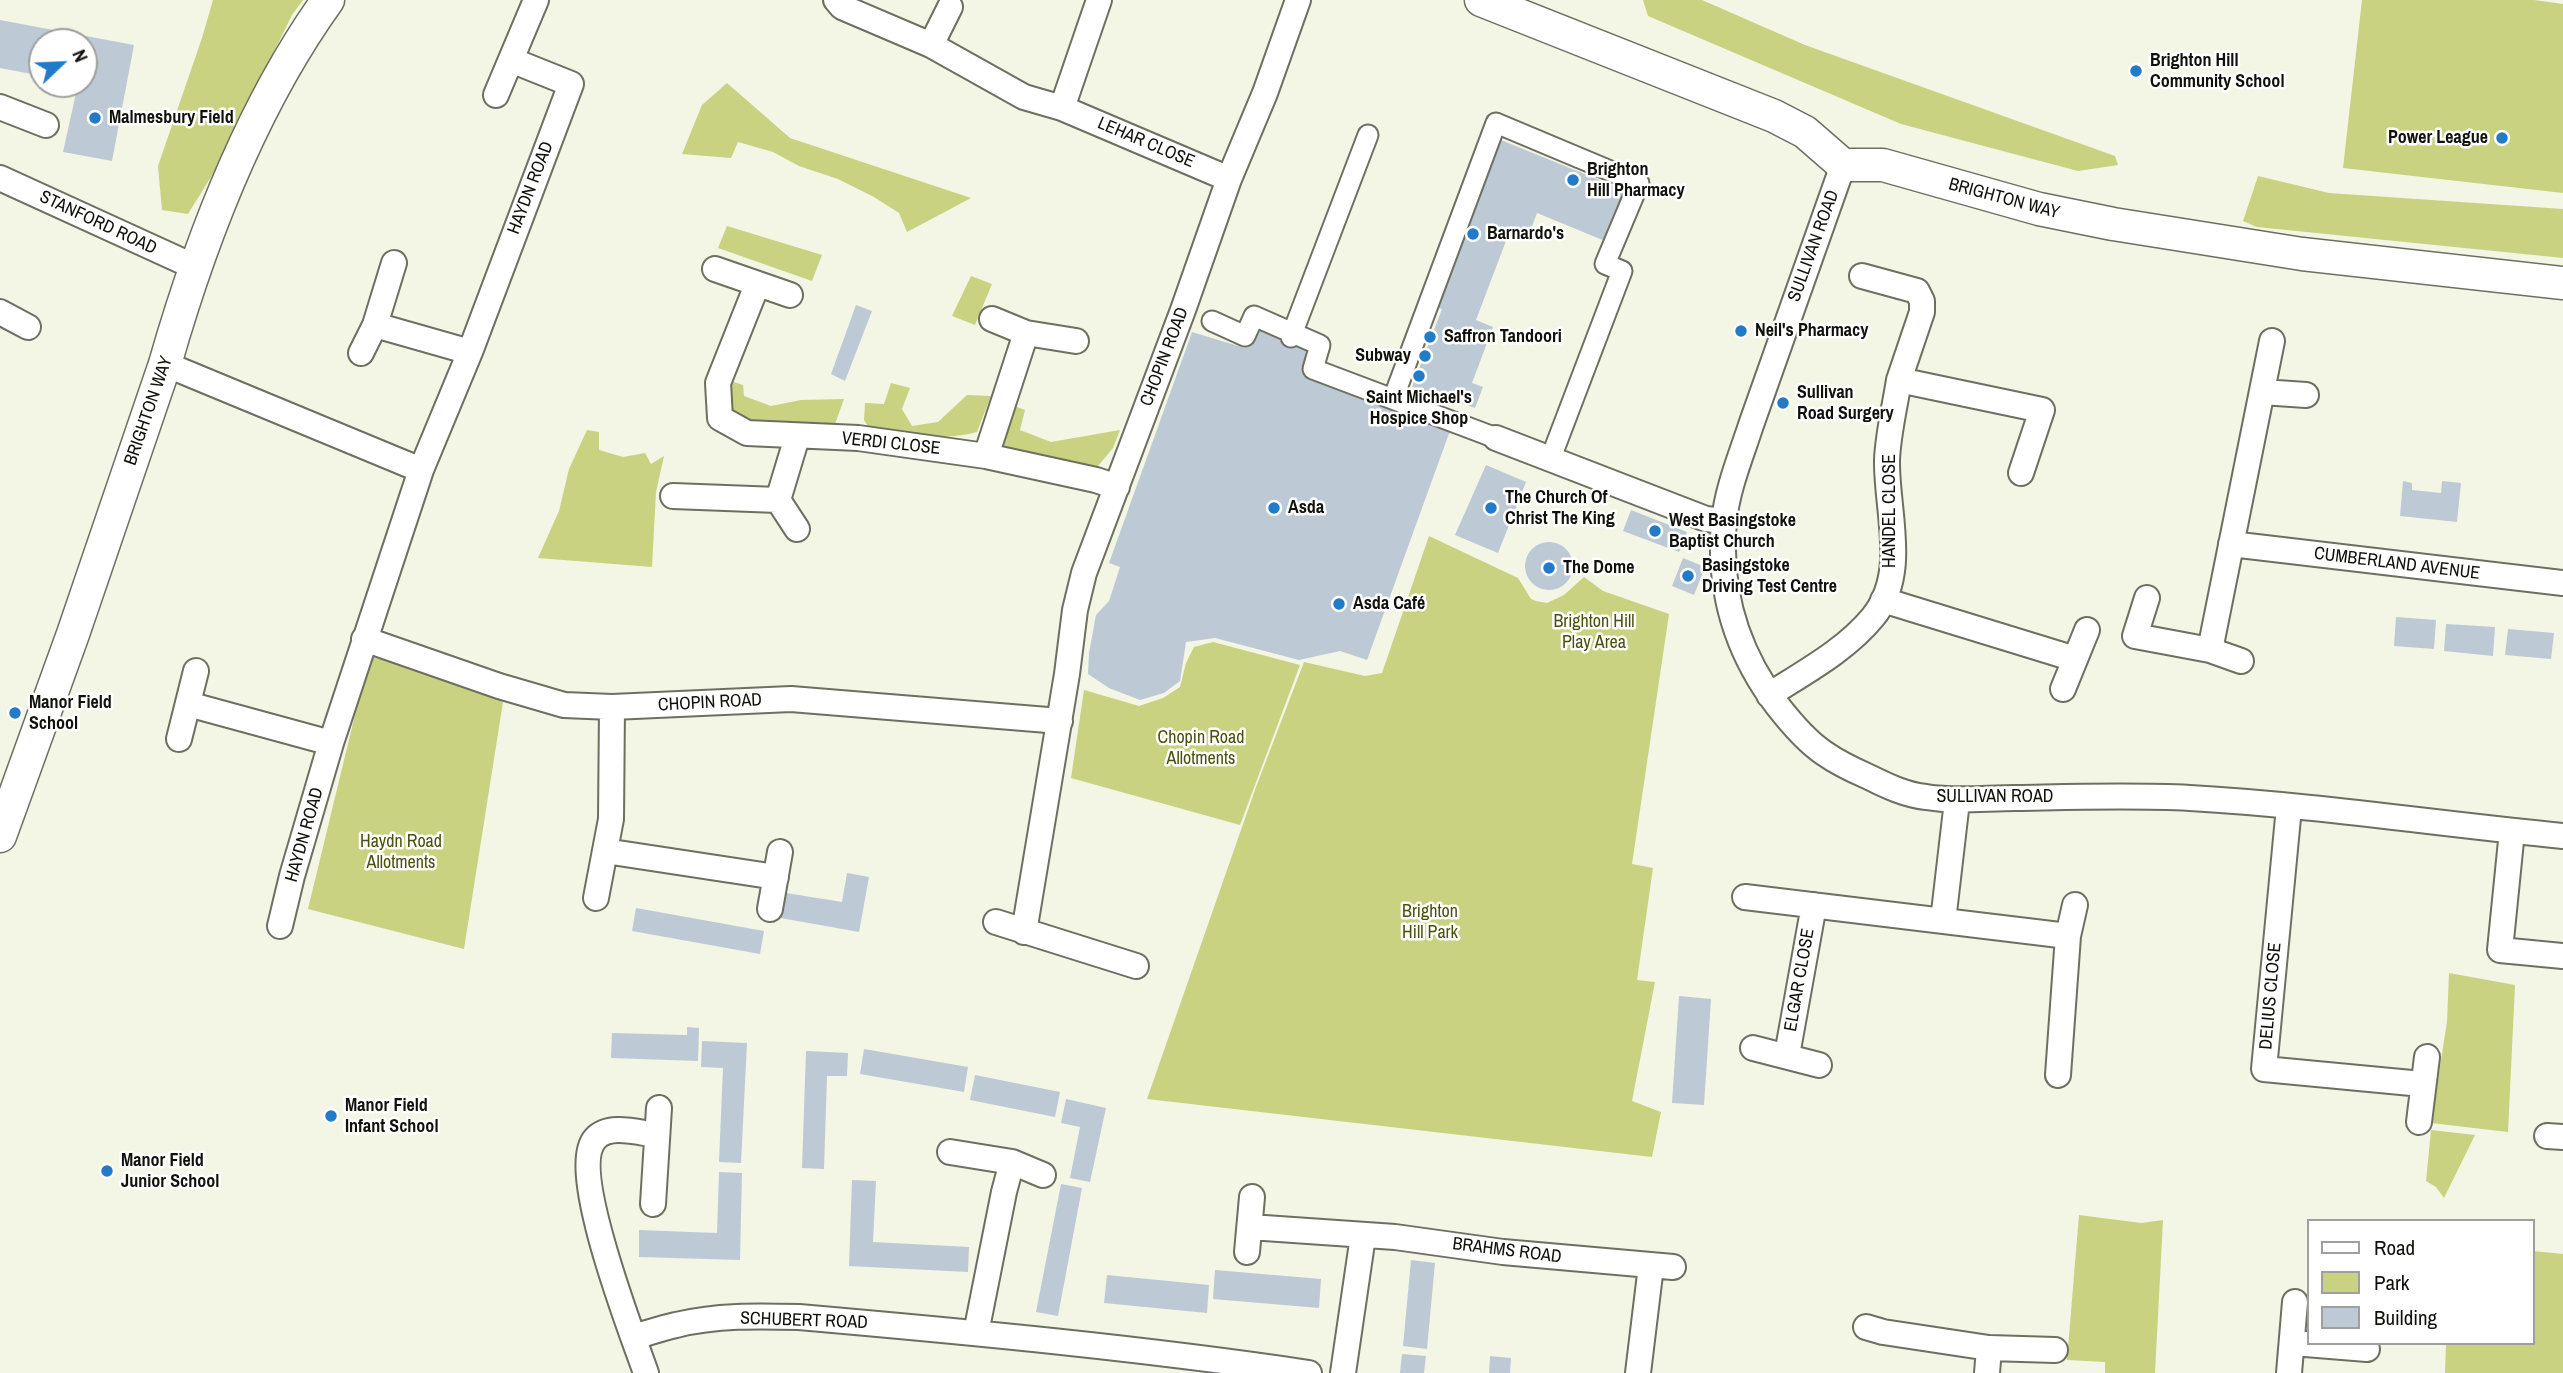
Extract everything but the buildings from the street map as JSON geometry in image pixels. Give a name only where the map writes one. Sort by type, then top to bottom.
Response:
[{"type":"street","name":"BRIGHTON WAY","points":[[0,836],[73,634],[197,268],[228,185],[301,38],[328,0]]},
{"type":"street","points":[[496,95],[536,0]]},
{"type":"street","name":"LEHAR CLOSE","points":[[836,0],[842,7],[931,45],[1024,97],[1062,108],[1229,179]]},
{"type":"street","points":[[1062,108],[1100,0]]},
{"type":"street","name":"CHOPIN ROAD","points":[[1024,932],[1060,721],[1074,610],[1084,573],[1298,0]]},
{"type":"street","points":[[1481,0],[1774,116],[1805,132],[1843,164]]},
{"type":"street","points":[[931,45],[950,7]]},
{"type":"street","name":"HAYDN ROAD","points":[[281,926],[292,876],[331,743],[421,470],[470,352],[571,84],[511,60]]},
{"type":"street","points":[[3,117],[46,125]]},
{"type":"street","points":[[1393,399],[1496,122],[1639,183],[1605,264],[1622,271],[1555,447]]},
{"type":"street","points":[[1291,335],[1368,135]]},
{"type":"street","name":"BRIGHTON WAY","points":[[1843,164],[1883,165],[2039,209],[2221,242],[2302,254],[2563,283]]},
{"type":"street","name":"SULLIVAN ROAD","points":[[1843,164],[1751,425],[1724,521],[1726,587],[1733,624],[1745,654],[1769,695],[1792,725],[1822,752],[1846,766],[1897,790],[1924,797],[1957,800],[2060,797],[2189,798],[2563,836]]},
{"type":"street","name":"STANFORD ROAD","points":[[0,178],[197,268]]},
{"type":"street","points":[[360,353],[375,326],[394,263]]},
{"type":"street","points":[[715,269],[790,295]]},
{"type":"street","name":"HANDEL CLOSE","points":[[1769,695],[1839,649],[1874,616],[1883,600],[1894,557],[1888,460],[1899,380],[1922,312],[1922,301],[1917,291],[1862,275]]},
{"type":"street","name":"VERDI CLOSE","points":[[757,285],[718,383],[720,418],[747,433],[858,438],[986,456],[1096,480],[1116,487]]},
{"type":"street","points":[[0,312],[28,327]]},
{"type":"street","points":[[1212,321],[1245,336],[1254,317],[1291,335],[1320,345],[1313,369],[1706,519],[1724,521]]},
{"type":"street","points":[[992,319],[1026,333],[1076,341]]},
{"type":"street","points":[[375,326],[470,352]]},
{"type":"street","points":[[986,456],[1026,333]]},
{"type":"street","points":[[2210,650],[2272,341]]},
{"type":"street","points":[[165,364],[421,470]]},
{"type":"street","points":[[1899,380],[2042,410],[2021,473]]},
{"type":"street","points":[[2262,392],[2306,395]]},
{"type":"street","points":[[778,500],[797,437]]},
{"type":"street","points":[[673,496],[778,500]]},
{"type":"street","points":[[778,500],[797,529]]},
{"type":"street","name":"CUMBERLAND AVENUE","points":[[2231,544],[2563,583]]},
{"type":"street","points":[[2147,598],[2135,636],[2210,650],[2242,661]]},
{"type":"street","points":[[1883,600],[2075,659]]},
{"type":"street","points":[[2063,689],[2087,630]]},
{"type":"street","name":"CHOPIN ROAD","points":[[364,639],[564,705],[612,707],[791,699],[1060,721]]},
{"type":"street","points":[[179,739],[196,671]]},
{"type":"street","points":[[188,704],[331,743]]},
{"type":"street","points":[[596,898],[611,819],[612,707]]},
{"type":"street","points":[[1943,921],[1957,800]]},
{"type":"street","name":"DELIUS CLOSE","points":[[2289,807],[2264,1069],[2423,1084]]},
{"type":"street","points":[[2512,831],[2500,961],[2563,956]]},
{"type":"street","points":[[605,851],[776,877]]},
{"type":"street","points":[[770,909],[780,852]]},
{"type":"street","name":"ELGAR CLOSE","points":[[1745,897],[2068,936]]},
{"type":"street","name":"ELGAR CLOSE","points":[[1787,1055],[1814,905]]},
{"type":"street","points":[[2056,1075],[2068,936],[2075,905]]},
{"type":"street","points":[[996,922],[1136,966]]},
{"type":"street","name":"ELGAR CLOSE","points":[[1753,1048],[1819,1065]]},
{"type":"street","points":[[2419,1122],[2427,1057]]},
{"type":"street","points":[[653,1204],[659,1108]]},
{"type":"street","points":[[646,1373],[594,1213],[589,1150],[597,1137],[612,1130],[657,1135]]},
{"type":"street","points":[[950,1152],[1012,1162],[1043,1175]]},
{"type":"street","points":[[976,1332],[1012,1162]]},
{"type":"street","points":[[1247,1252],[1252,1197]]},
{"type":"street","name":"BRAHMS ROAD","points":[[1250,1227],[1395,1237],[1503,1252],[1662,1267],[1639,1373]]},
{"type":"street","points":[[1343,1373],[1363,1236]]},
{"type":"street","points":[[2289,1373],[2295,1302]]},
{"type":"street","name":"SCHUBERT ROAD","points":[[633,1337],[677,1325],[756,1315],[799,1317],[976,1332],[1196,1365],[1309,1373]]},
{"type":"street","points":[[1866,1326],[1883,1332],[1989,1348],[2054,1350]]},
{"type":"street","points":[[2293,1343],[2308,1344]]},
{"type":"street","points":[[2318,1345],[2367,1349]]},
{"type":"street","points":[[1987,1373],[1989,1348]]},
{"type":"green space","points":[[213,0],[303,0],[292,15],[216,169],[188,214],[162,210],[158,166]]},
{"type":"green space","points":[[1643,0],[1702,0],[1805,45],[2115,156],[2118,165],[2078,171],[1901,124],[1648,16]]},
{"type":"green space","points":[[2362,0],[2534,0],[2563,4],[2563,193],[2343,168]]},
{"type":"green space","points":[[727,83],[790,138],[971,198],[907,232],[899,213],[874,197],[838,179],[799,166],[773,152],[738,142],[731,158],[682,154],[702,105]]},
{"type":"green space","points":[[2258,176],[2329,193],[2563,209],[2563,258],[2257,227],[2243,221]]},
{"type":"green space","points":[[727,226],[822,255],[812,281],[718,248]]},
{"type":"green space","points":[[971,276],[992,284],[975,325],[952,316]]},
{"type":"green space","points":[[728,380],[743,385],[744,396],[771,406],[801,400],[844,399],[834,427],[765,427],[732,416]]},
{"type":"green space","points":[[891,383],[910,388],[902,409],[912,426],[938,422],[967,395],[991,396],[977,432],[938,437],[872,433],[864,420],[865,403],[884,404]]},
{"type":"green space","points":[[1009,404],[1025,410],[1020,430],[1051,442],[1120,430],[1113,448],[1093,472],[987,450]]},
{"type":"green space","points":[[587,430],[599,432],[599,450],[623,457],[645,453],[651,464],[664,456],[656,492],[652,567],[538,558],[559,511],[569,469]]},
{"type":"green space","name":"Brighton Hill Park","points":[[1429,536],[1518,578],[1531,599],[1536,601],[1547,603],[1564,595],[1584,577],[1603,591],[1669,614],[1632,864],[1653,868],[1637,980],[1655,982],[1632,1101],[1661,1112],[1652,1157],[1147,1099],[1256,787],[1304,662],[1365,676],[1382,673]]},
{"type":"green space","name":"Chopin Road Allotments","points":[[1213,642],[1300,665],[1240,825],[1071,778],[1084,690],[1139,706],[1163,698],[1180,687],[1186,663],[1194,647]]},
{"type":"green space","name":"Haydn Road Allotments","points":[[369,657],[506,683],[464,949],[308,909]]},
{"type":"green space","points":[[2449,973],[2515,985],[2508,1132],[2431,1123],[2447,1022]]},
{"type":"green space","points":[[2431,1130],[2475,1135],[2444,1198],[2436,1187],[2426,1181]]},
{"type":"green space","points":[[2079,1215],[2141,1223],[2163,1220],[2155,1373],[2105,1373],[2105,1362],[2067,1360]]},
{"type":"green space","points":[[2535,1251],[2563,1254],[2563,1373],[2445,1373],[2446,1345],[2535,1345]]},
{"type":"place","name":"Brighton Hill Community School","points":[[2136,71]]},
{"type":"place","name":"Malmesbury Field","points":[[95,118]]},
{"type":"place","name":"Power League","points":[[2502,138]]},
{"type":"place","name":"Brighton Hill Pharmacy","points":[[1573,180]]},
{"type":"place","name":"Barnardo's","points":[[1473,234]]},
{"type":"place","name":"Neil's Pharmacy","points":[[1741,331]]},
{"type":"place","name":"Saffron Tandoori","points":[[1430,337]]},
{"type":"place","name":"Subway","points":[[1425,356]]},
{"type":"place","name":"Saint Michael's Hospice Shop","points":[[1419,376]]},
{"type":"place","name":"Sullivan Road Surgery","points":[[1783,403]]},
{"type":"place","name":"Asda","points":[[1274,508]]},
{"type":"place","name":"The Church Of Christ The King","points":[[1491,508]]},
{"type":"place","name":"West Basingstoke Baptist Church","points":[[1655,531]]},
{"type":"place","name":"The Dome","points":[[1549,568]]},
{"type":"place","name":"Basingstoke Driving Test Centre","points":[[1688,576]]},
{"type":"place","name":"Asda Café","points":[[1339,604]]},
{"type":"place","name":"Manor Field School","points":[[15,713]]},
{"type":"place","name":"Manor Field Infant School","points":[[331,1116]]},
{"type":"place","name":"Manor Field Junior School","points":[[107,1171]]},
{"type":"park label","name":"Brighton Hill Play Area","points":[[1594,632]]}]
